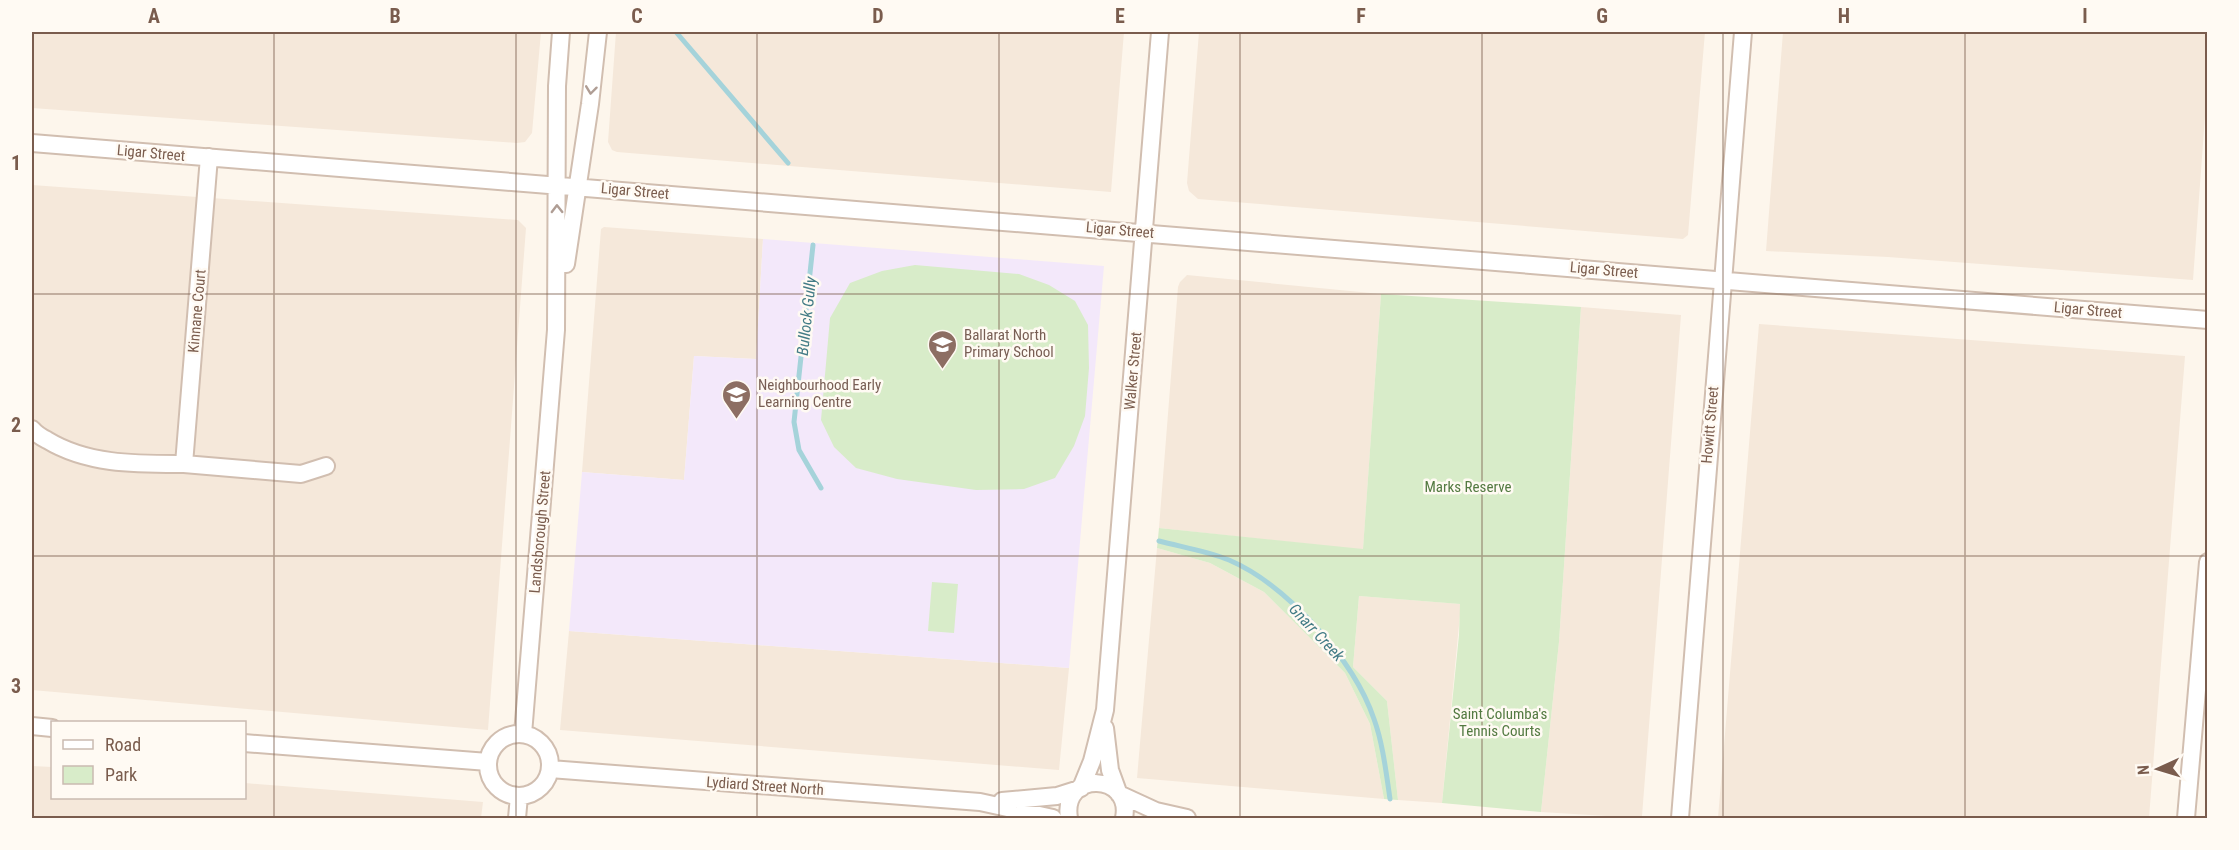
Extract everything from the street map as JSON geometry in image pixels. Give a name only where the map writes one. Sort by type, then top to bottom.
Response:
[{"type":"street","name":"Landsborough Street","points":[[556,330],[557,86],[561,32]]},
{"type":"street","name":"Landsborough Street","points":[[524,734],[556,330],[591,96],[598,32]]},
{"type":"street","name":"Walker Street","points":[[1124,819],[1125,805],[1118,793],[1109,762],[1105,710],[1160,32]]},
{"type":"street","name":"Howitt Street","points":[[1680,819],[1743,32]]},
{"type":"street","name":"Ligar Street","points":[[32,143],[2208,320]]},
{"type":"street","name":"Kinnane Court","points":[[184,464],[209,157]]},
{"type":"street","points":[[32,429],[61,449],[89,458],[137,464],[184,464],[301,474],[326,466]]},
{"type":"street","points":[[2186,819],[2206,613],[2208,562]]},
{"type":"street","name":"Walker Street","points":[[1069,819],[1070,800],[1080,788],[1092,761],[1105,710]]},
{"type":"street","points":[[32,726],[51,728]]},
{"type":"street","points":[[524,734],[542,744],[550,758],[550,769],[547,780],[540,789],[530,795],[519,796],[508,794],[498,788],[492,779],[488,762],[492,751],[500,741],[511,735],[524,734]]},
{"type":"street","points":[[246,743],[488,762]]},
{"type":"street","name":"Lydiard Street North","points":[[550,769],[980,802],[1053,819]]},
{"type":"street","name":"Lydiard Street North","points":[[980,802],[1057,796],[1092,783],[1110,786],[1118,793]]},
{"type":"street","points":[[1118,793],[1156,811],[1185,818]]},
{"type":"street","points":[[517,819],[519,796]]},
{"type":"street","points":[[1176,819],[1185,818]]},
{"type":"shaded area","points":[[32,32],[541,32],[532,133],[525,142],[517,143],[32,108]]},
{"type":"shaded area","points":[[616,32],[1124,32],[1111,192],[617,152],[612,150],[608,142]]},
{"type":"shaded area","points":[[1199,32],[1705,32],[1688,235],[1683,239],[1198,199],[1189,191],[1187,183]]},
{"type":"shaded area","points":[[1783,32],[2207,32],[2207,89],[2193,280],[1888,257],[1766,251]]},
{"type":"shaded area","points":[[32,185],[518,220],[526,228],[488,730],[32,690]]},
{"type":"shaded area","points":[[604,227],[763,239],[756,359],[694,356],[684,480],[582,472],[601,229]]},
{"type":"shaded area","name":"Ballarat North Primary School","points":[[763,239],[1104,266],[1069,668],[569,631],[582,472],[684,480],[694,356],[756,359]]},
{"type":"shaded area","points":[[1187,275],[1381,294],[1363,550],[1159,528],[1178,287]]},
{"type":"shaded area","points":[[1581,307],[1681,315],[1642,816],[1639,818],[1541,812],[1559,642]]},
{"type":"shaded area","points":[[1759,324],[2185,356],[2149,818],[1718,818]]},
{"type":"shaded area","points":[[1157,548],[1210,563],[1264,592],[1345,673],[1370,724],[1384,799],[1137,778]]},
{"type":"shaded area","points":[[1359,596],[1461,604],[1442,803],[1398,800],[1387,701],[1353,667]]},
{"type":"shaded area","points":[[569,631],[1069,668],[1059,770],[560,730]]},
{"type":"shaded area","points":[[32,766],[51,767],[51,799],[246,799],[246,783],[483,802],[481,818],[32,818]]},
{"type":"green space","points":[[915,265],[1019,274],[1049,285],[1075,301],[1088,325],[1089,368],[1085,416],[1074,446],[1055,478],[1024,489],[976,490],[897,479],[856,468],[834,447],[821,420],[830,318],[850,283],[882,271]]},
{"type":"green space","name":"Marks Reserve","points":[[1381,294],[1581,307],[1559,642],[1541,812],[1442,803],[1460,604],[1359,596],[1353,667],[1387,701],[1398,800],[1384,799],[1370,724],[1345,673],[1264,592],[1210,563],[1157,548],[1159,528],[1363,549]]},
{"type":"green space","points":[[932,582],[958,584],[954,633],[928,631]]},
{"type":"waterway","name":"Bullock Gully","points":[[676,32],[788,163]]},
{"type":"waterway","name":"Bullock Gully","points":[[813,245],[794,422],[799,450],[821,488]]},
{"type":"waterway","name":"Gnarr Creek","points":[[1159,541],[1221,557],[1251,572],[1273,587],[1316,627],[1351,673],[1374,719],[1380,738],[1390,799]]},
{"type":"place","name":"Ballarat North Primary School","points":[[943,370]]},
{"type":"place","name":"Neighbourhood Early Learning Centre","points":[[737,420]]},
{"type":"park label","name":"Saint Columba's Tennis Courts","points":[[1500,722]]}]
